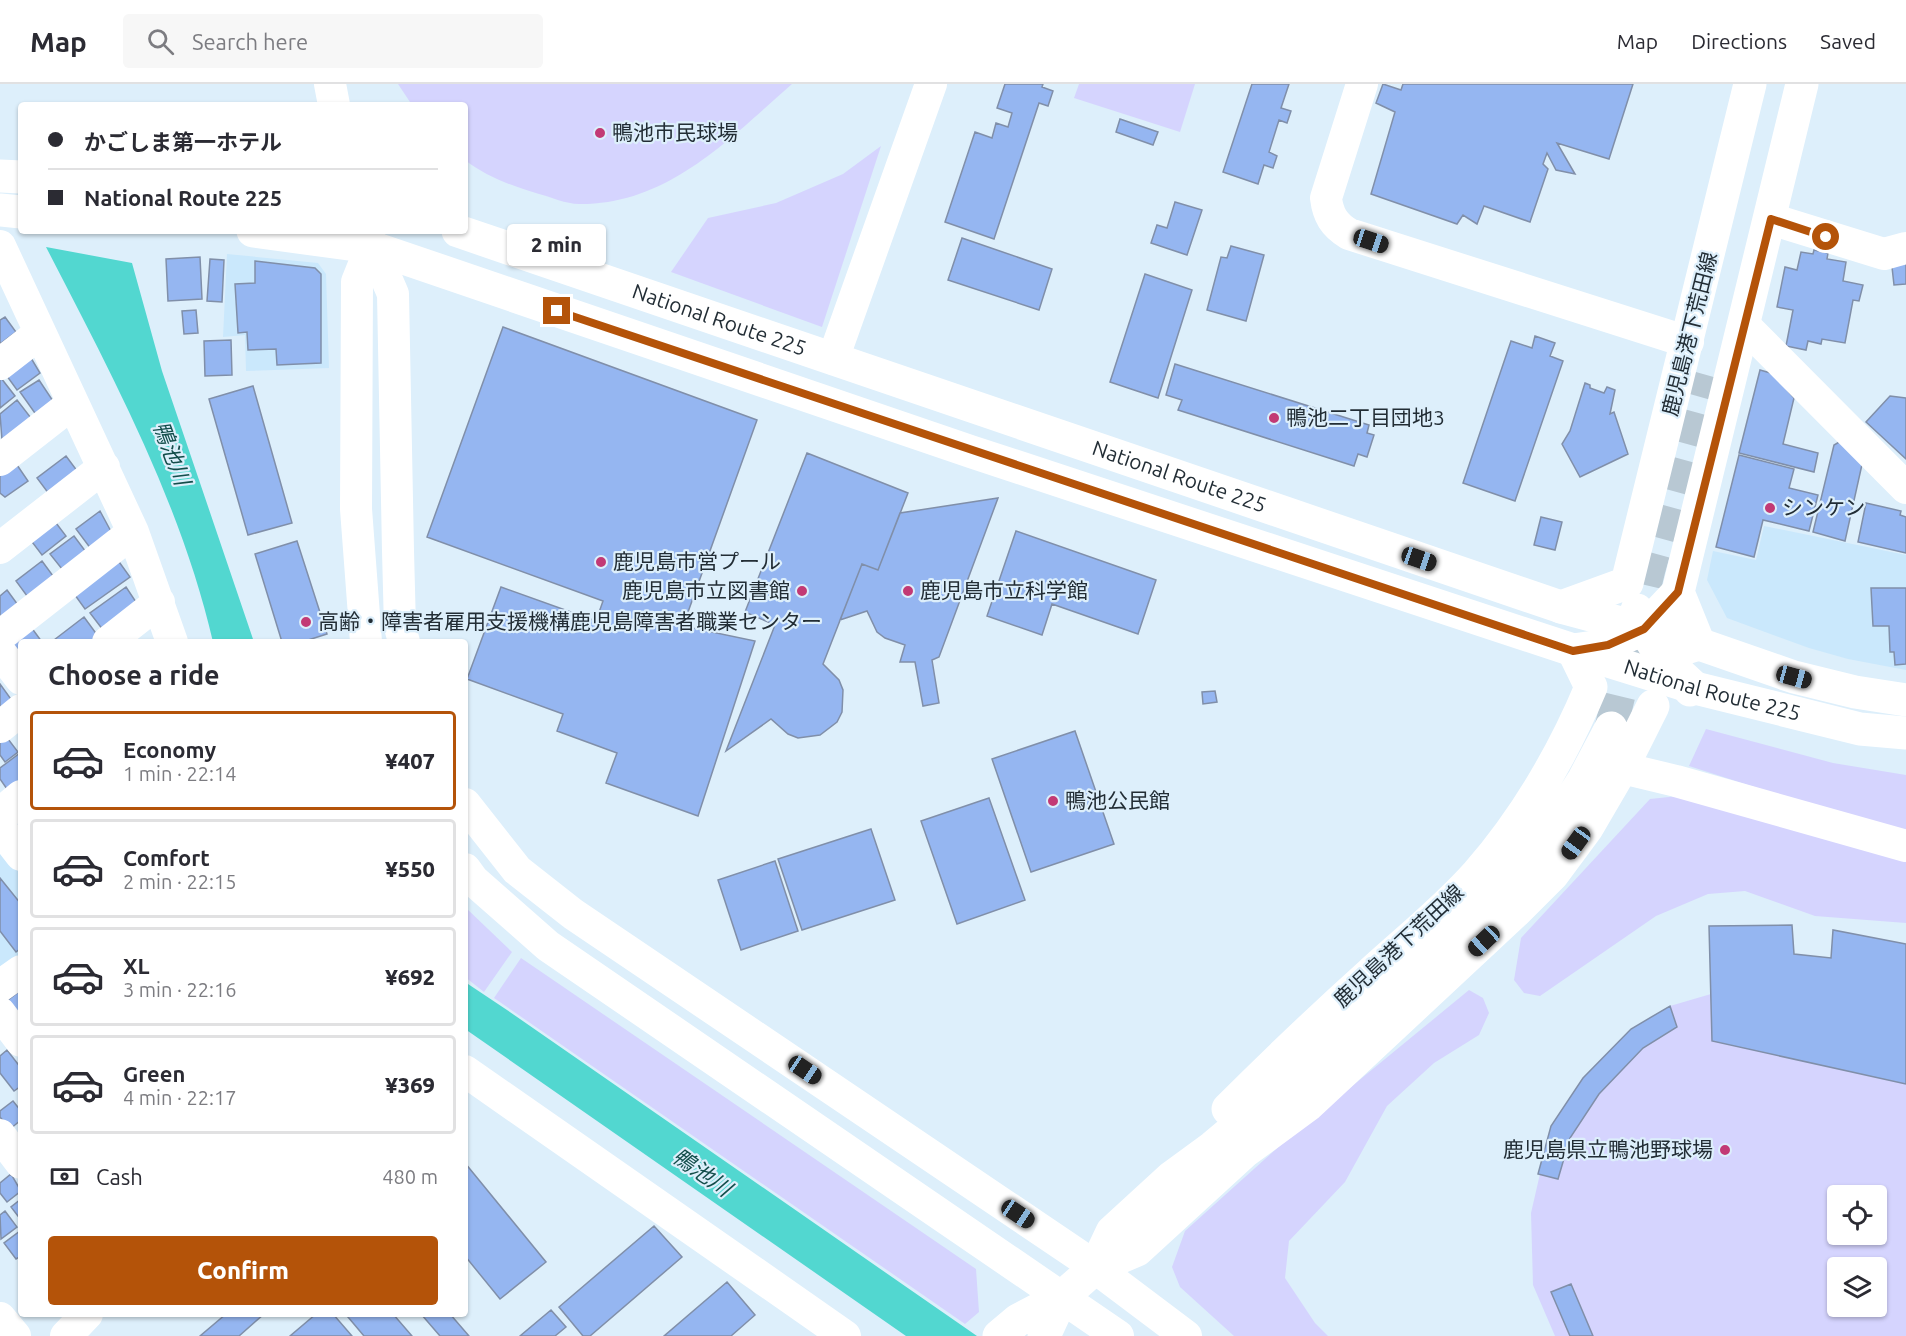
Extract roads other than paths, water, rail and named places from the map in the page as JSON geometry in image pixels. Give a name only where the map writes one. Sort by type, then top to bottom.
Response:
[{"type":"main road","name":"鹿児島港下荒田線","points":[[1627,583],[1750,84]]},
{"type":"main road","name":"鹿児島港下荒田線","points":[[1703,374],[1774,84]]},
{"type":"main road","points":[[1678,592],[1698,644],[1591,687],[1573,651],[1608,645],[1644,629],[1678,592],[1771,219],[1802,84]]},
{"type":"main road","points":[[0,176],[18,177]]},
{"type":"main road","points":[[0,210],[18,212]]},
{"type":"main road","name":"National Route 225","points":[[296,234],[369,239],[961,448],[1573,651],[1646,663],[1695,688],[1860,729],[1906,733]]},
{"type":"main road","name":"National Route 225","points":[[468,234],[1561,608],[1698,644],[1794,677],[1855,692],[1906,700]]},
{"type":"main road","points":[[1561,608],[1627,583],[1644,629],[1646,663],[1653,706],[1695,688]]},
{"type":"main road","points":[[1561,608],[1592,629],[1608,645],[1646,663]]},
{"type":"main road","name":"鹿児島港下荒田線","points":[[1172,1177],[1204,1134],[1307,1030],[1477,874],[1520,817],[1552,766],[1572,732],[1591,687]]},
{"type":"main road","name":"鹿児島港下荒田線","points":[[1020,1331],[1095,1268],[1137,1250],[1244,1152],[1308,1105],[1553,874],[1587,828],[1622,768],[1653,706]]},
{"type":"main road","name":"鹿児島港下荒田線","points":[[1095,1268],[1112,1232],[1172,1177],[1213,1148],[1343,1038],[1467,924],[1532,852],[1560,817],[1584,779],[1611,728]]},
{"type":"main road","name":"鹿児島港下荒田線","points":[[1244,1152],[1343,1038]]},
{"type":"street","points":[[330,84],[333,102]]},
{"type":"street","points":[[833,359],[931,84]]},
{"type":"street","points":[[1362,84],[1326,198],[1327,210],[1339,228],[1349,234],[1688,342]]},
{"type":"street","points":[[1771,219],[1884,254],[1906,248]]},
{"type":"street","points":[[366,639],[356,509],[357,282],[369,239]]},
{"type":"street","points":[[369,239],[393,294],[400,627],[403,639]]},
{"type":"street","points":[[0,246],[133,532],[171,639]]},
{"type":"street","points":[[1744,325],[1906,488]]},
{"type":"street","points":[[0,364],[40,333]]},
{"type":"street","points":[[0,460],[73,403]]},
{"type":"street","points":[[0,548],[104,467]]},
{"type":"street","points":[[0,636],[133,532]]},
{"type":"street","points":[[112,639],[159,602]]},
{"type":"street","points":[[0,652],[18,675]]},
{"type":"street","points":[[0,727],[18,712]]},
{"type":"street","points":[[1622,768],[1906,846]]},
{"type":"street","points":[[18,799],[8,807],[0,826],[18,851]]},
{"type":"street","points":[[468,808],[517,870],[573,914],[1095,1268],[1186,1336]]},
{"type":"street","points":[[468,873],[548,946],[1118,1336]]},
{"type":"street","points":[[0,986],[18,973]]},
{"type":"street","points":[[0,1013],[18,1037]]},
{"type":"street","points":[[468,1073],[845,1336]]},
{"type":"street","points":[[0,1135],[18,1159]]},
{"type":"street","points":[[66,1336],[84,1317]]},
{"type":"street","points":[[0,1318],[15,1336]]},
{"type":"water","name":"鴨池川","points":[[46,247],[132,263],[162,371],[253,639],[212,639],[183,539],[142,440]]},
{"type":"water","name":"鴨池川","points":[[468,984],[977,1336],[906,1336],[468,1031]]},
{"type":"tunnel","points":[[1611,728],[1649,569],[1703,374]]},
{"type":"place","name":"鴨池市民球場","points":[[600,133]]},
{"type":"place","name":"鴨池二丁目団地3","points":[[1274,418]]},
{"type":"place","name":"シンケン","points":[[1770,508]]},
{"type":"place","name":"鹿児島市営プール","points":[[601,562]]},
{"type":"place","name":"鹿児島市立図書館","points":[[802,591]]},
{"type":"place","name":"鹿児島市立科学館","points":[[908,591]]},
{"type":"place","name":"高齢・障害者雇用支援機構鹿児島障害者職業センター","points":[[306,622]]},
{"type":"place","name":"鴨池公民館","points":[[1053,801]]},
{"type":"place","name":"鹿児島県立鴨池野球場","points":[[1725,1150]]}]
